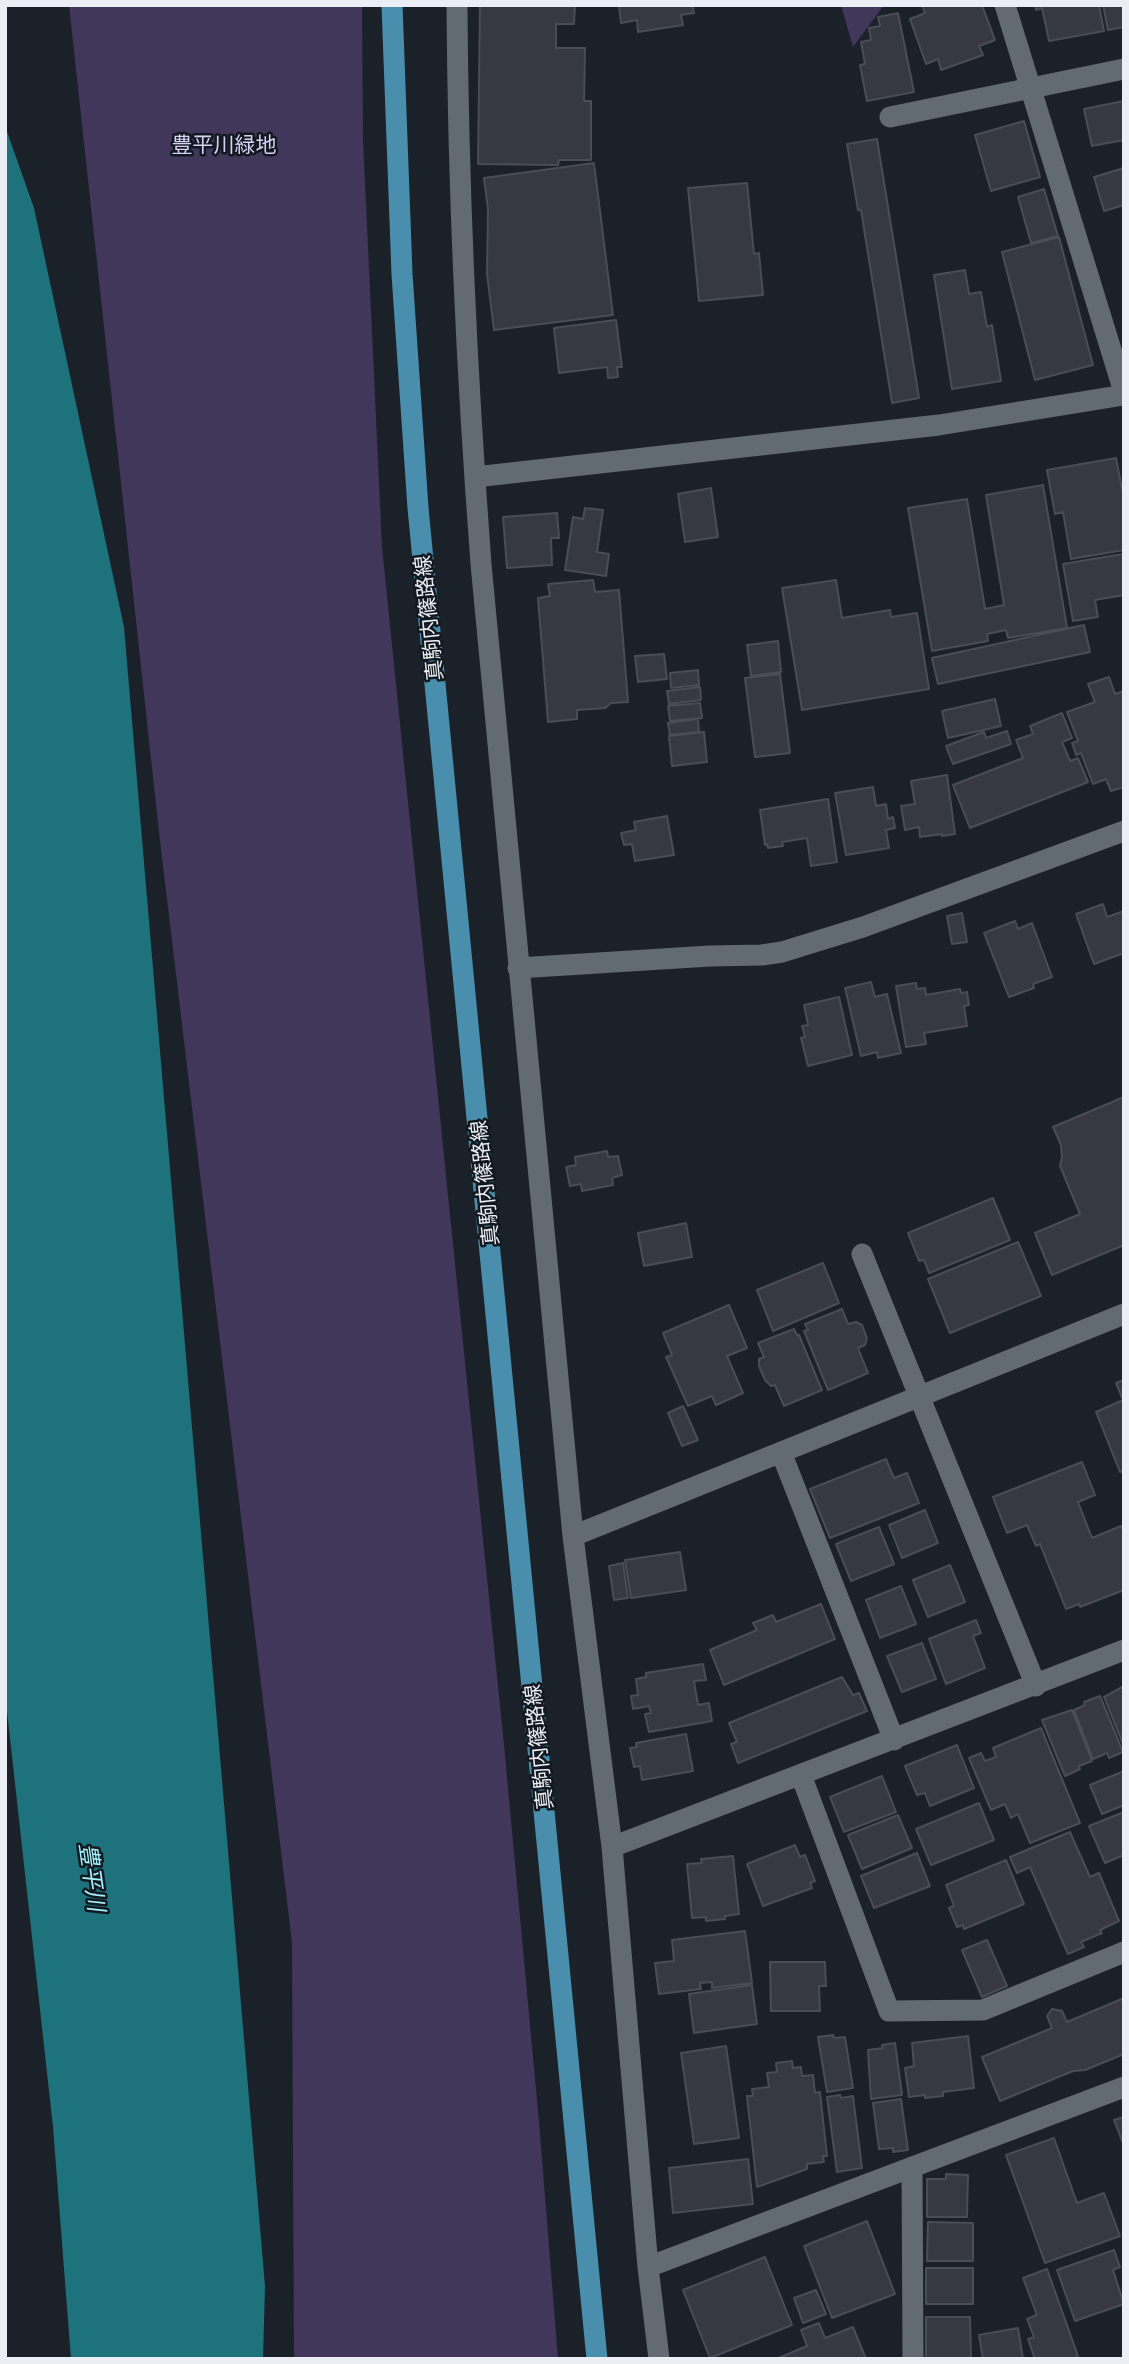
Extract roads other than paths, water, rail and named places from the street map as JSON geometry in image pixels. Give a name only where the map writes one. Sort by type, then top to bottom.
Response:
[{"type":"main road","name":"真駒内篠路線","points":[[392,5],[402,274],[418,508],[597,2359]]},
{"type":"street","points":[[457,5],[458,164],[475,477],[518,968],[573,1536],[612,1847],[648,2267],[659,2359]]},
{"type":"street","points":[[475,477],[939,425],[1124,394],[1005,5]]},
{"type":"street","points":[[890,117],[1124,69]]},
{"type":"street","points":[[518,968],[782,952],[863,927],[1124,831]]},
{"type":"street","points":[[862,1254],[1035,1686]]},
{"type":"street","points":[[573,1536],[1124,1314]]},
{"type":"street","points":[[781,1452],[894,1740]]},
{"type":"street","points":[[612,1847],[1124,1650]]},
{"type":"street","points":[[802,1775],[889,2011],[983,2010],[1124,1952]]},
{"type":"street","points":[[648,2267],[1124,2088]]},
{"type":"street","points":[[912,2167],[913,2359]]},
{"type":"water","name":"豊平川","points":[[5,126],[34,208],[124,627],[265,2286],[263,2359],[71,2359],[53,2127],[5,1693]]},
{"type":"park label","name":"豊平川緑地","points":[[224,145]]}]
